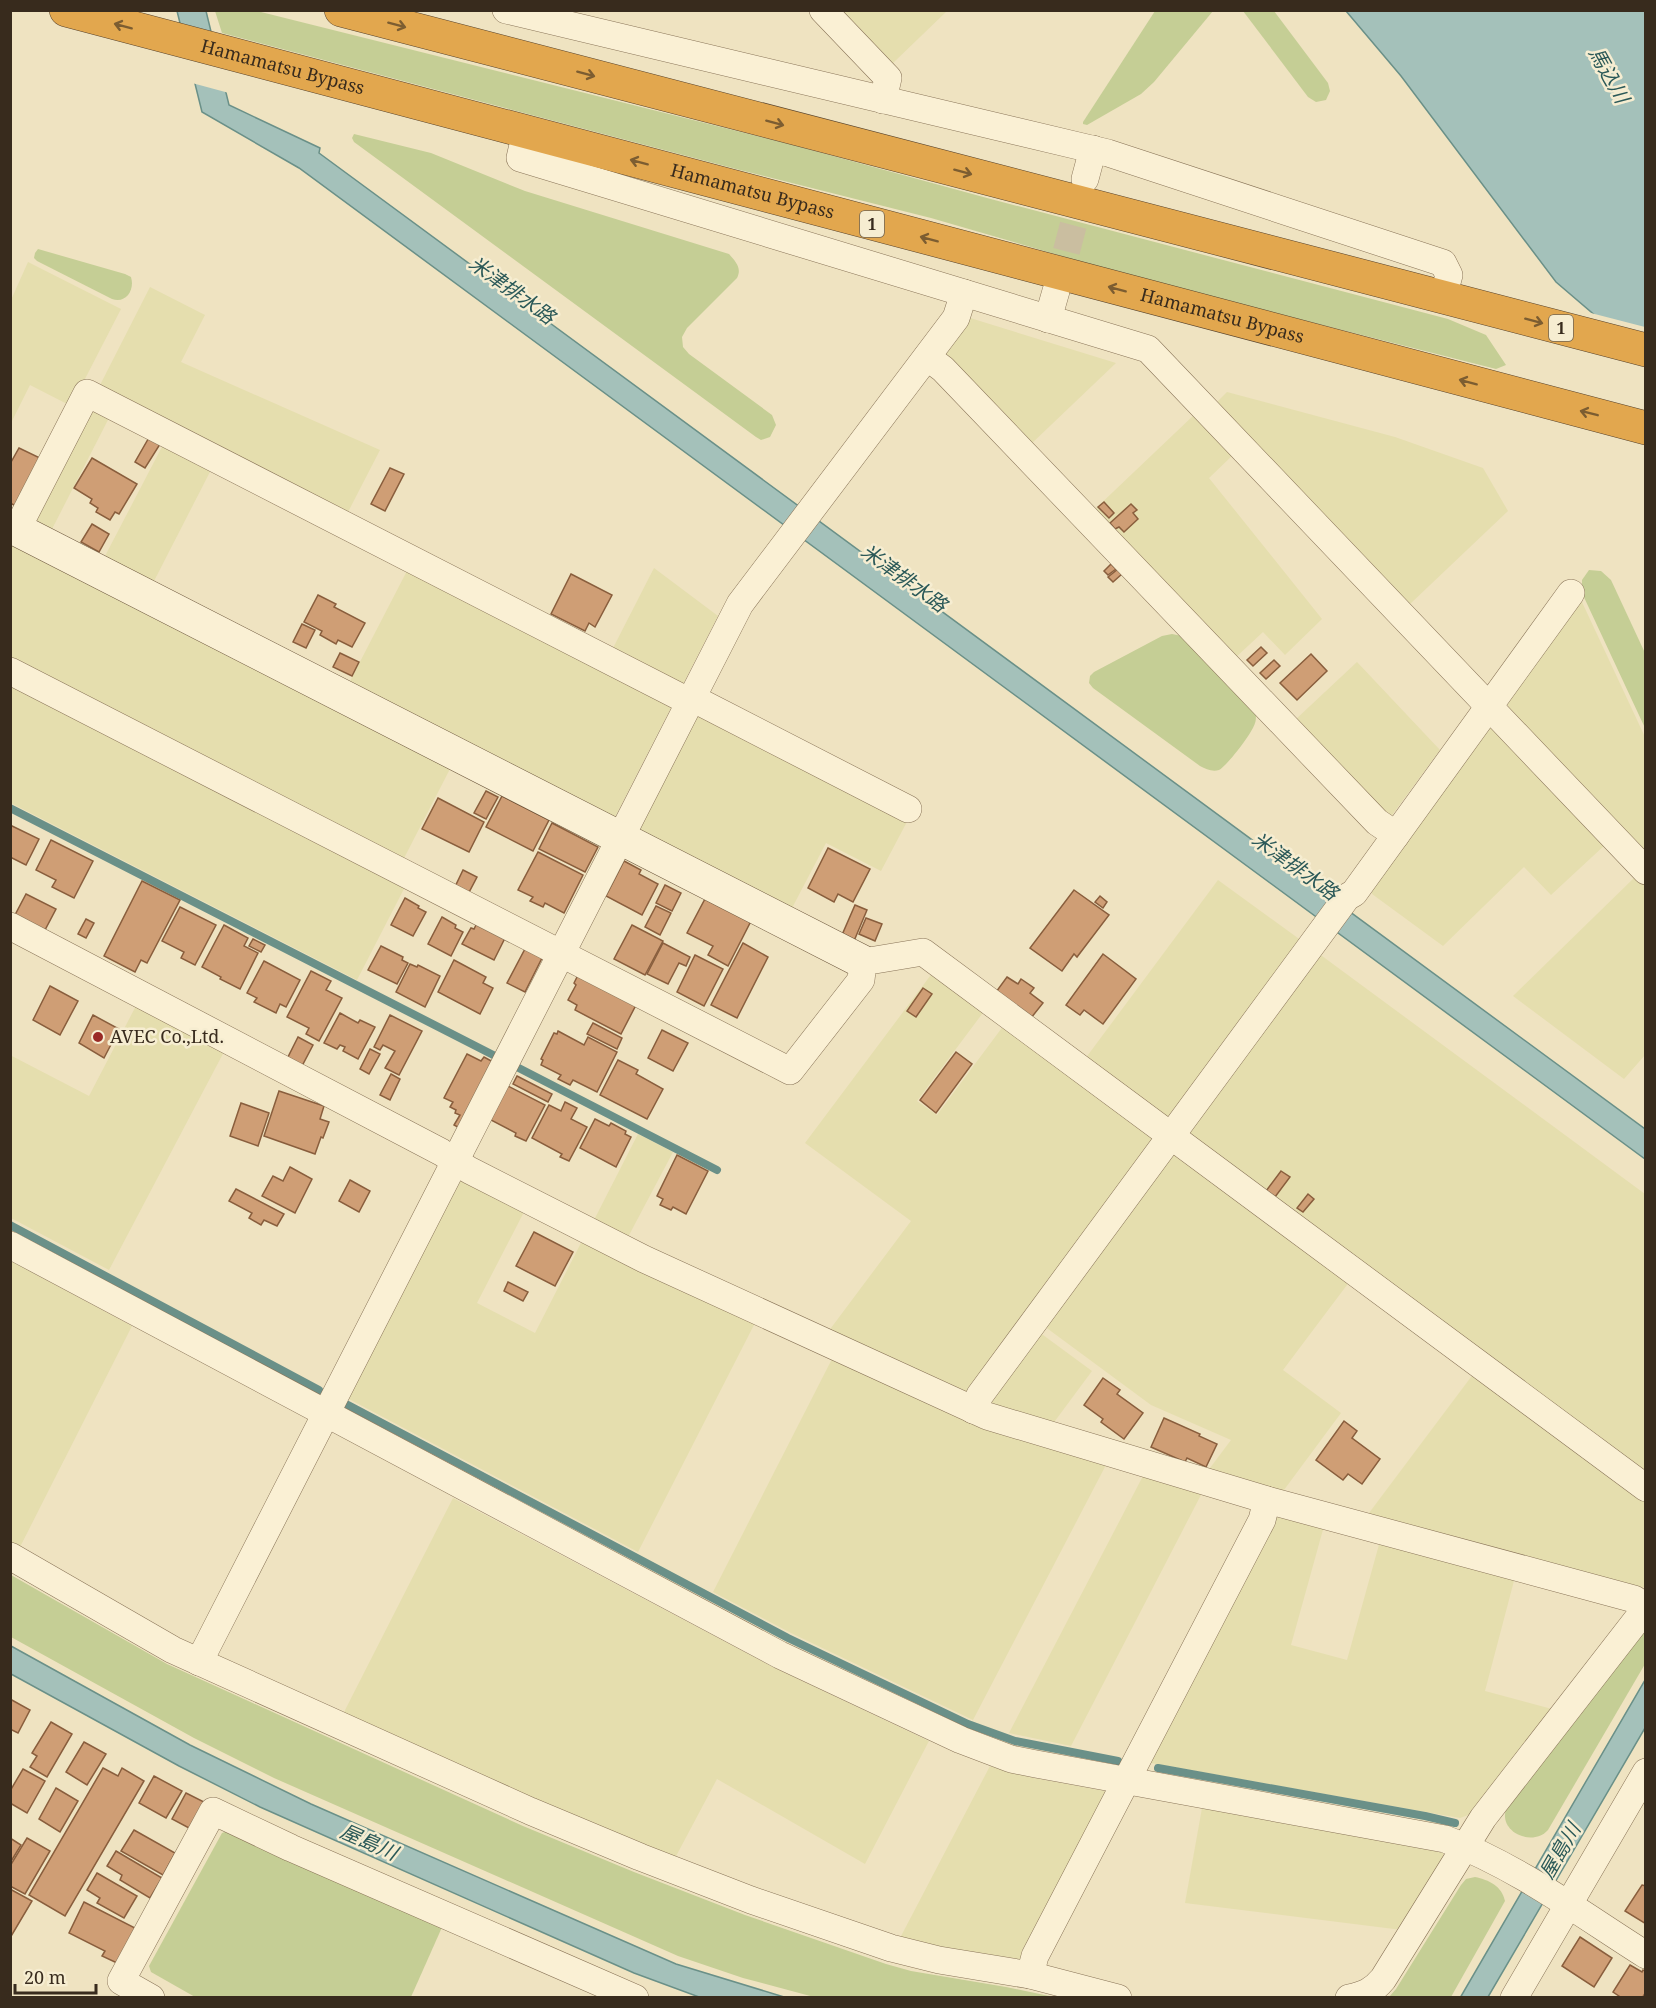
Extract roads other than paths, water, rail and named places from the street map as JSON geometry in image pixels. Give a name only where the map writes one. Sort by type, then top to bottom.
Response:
[{"type":"highway","name":"Hamamatsu Bypass","points":[[66,10],[1646,428]]},
{"type":"highway","name":"1","points":[[341,10],[1646,350]]},
{"type":"street","points":[[506,10],[1093,149],[1443,263],[1449,275],[1443,297]]},
{"type":"street","points":[[823,10],[888,78],[883,100]]},
{"type":"street","points":[[526,132],[520,158],[1148,349],[1646,871]]},
{"type":"street","points":[[1085,180],[1093,149]]},
{"type":"street","points":[[1048,319],[1056,291]]},
{"type":"street","points":[[199,1662],[740,604],[956,318],[964,293]]},
{"type":"street","points":[[927,357],[943,369],[1377,822],[1396,835]]},
{"type":"street","points":[[908,808],[87,393],[14,527],[863,963],[923,952],[1646,1488]]},
{"type":"street","points":[[973,1410],[980,1395],[1347,897],[1354,893],[1571,593]]},
{"type":"street","points":[[10,671],[790,1071],[861,980],[863,963]]},
{"type":"street","points":[[10,926],[644,1259],[987,1416],[1267,1500],[1634,1599],[1646,1608],[1483,1818],[1383,1979],[1374,1989],[1362,1996],[1349,1998]]},
{"type":"street","points":[[10,1245],[780,1655],[961,1740],[1011,1759],[1421,1834],[1465,1847],[1561,1901],[1646,1955]]},
{"type":"street","points":[[1030,1975],[1035,1956],[1262,1520],[1267,1500]]},
{"type":"street","points":[[10,1556],[124,1623],[199,1662],[541,1816],[695,1879],[891,1948],[1030,1975],[1118,1998]]},
{"type":"street","points":[[1514,1998],[1561,1901],[1646,1772]]},
{"type":"street","points":[[151,1998],[121,1981],[213,1811],[301,1852],[635,1998]]},
{"type":"water","points":[[177,11],[206,11],[229,105],[320,148],[319,153],[1645,1129],[1645,1159],[299,168],[202,112]]},
{"type":"water","name":"馬込川","points":[[1346,11],[1645,11],[1645,358],[1556,282],[1401,76]]},
{"type":"water","name":"屋島川","points":[[11,1646],[190,1745],[311,1804],[676,1964],[784,1997],[699,1997],[634,1973],[260,1807],[179,1766],[11,1674]]},
{"type":"water","name":"屋島川","points":[[1645,1680],[1645,1728],[1488,1997],[1460,1998]]},
{"type":"waterway","points":[[10,808],[501,1059]]},
{"type":"waterway","points":[[511,1064],[717,1170]]},
{"type":"waterway","points":[[10,1225],[319,1390]]},
{"type":"waterway","points":[[348,1405],[788,1638],[968,1724],[1015,1741],[1118,1761]]},
{"type":"waterway","points":[[1158,1768],[1455,1823]]},
{"type":"tunnel","points":[[1056,291],[1084,184]]},
{"type":"place","name":"AVEC Co.,Ltd.","points":[[98,1037]]},
{"type":"water label","name":"米津排水路","points":[[512,290]]},
{"type":"water label","name":"米津排水路","points":[[904,578]]},
{"type":"water label","name":"米津排水路","points":[[1295,866]]}]
